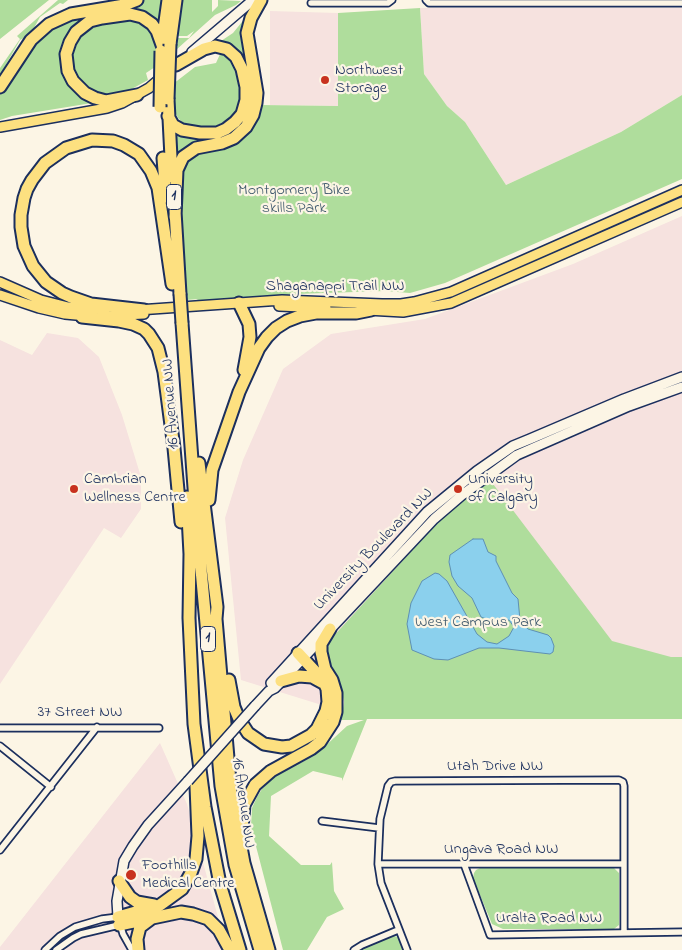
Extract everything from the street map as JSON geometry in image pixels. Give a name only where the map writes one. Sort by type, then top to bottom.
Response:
[{"type":"highway","points":[[0,87],[31,40],[49,24],[71,14],[124,5],[137,0]]},
{"type":"highway","name":"16 Avenue NW","points":[[168,0],[164,47],[164,103],[188,503],[194,724],[205,807],[220,884],[240,950]]},
{"type":"highway","name":"16 Avenue NW","points":[[164,47],[176,0]]},
{"type":"highway","points":[[175,217],[177,173],[182,160],[194,149],[231,139],[244,129],[253,114],[257,101],[257,90],[248,47],[248,33],[251,18],[261,0]]},
{"type":"highway","points":[[137,95],[106,100],[85,93],[73,81],[68,71],[66,60],[70,42],[80,28],[90,21],[130,14],[142,17],[152,24],[164,47]]},
{"type":"highway","points":[[168,116],[174,125],[182,130],[217,133],[236,122],[242,114],[246,100],[246,88],[242,69],[236,57],[227,49],[215,46],[207,48],[176,65]]},
{"type":"highway","name":"16 Avenue NW","points":[[164,103],[168,116],[175,217],[175,291]]},
{"type":"highway","points":[[144,310],[105,306],[79,300],[53,288],[33,266],[22,238],[21,215],[24,198],[35,175],[45,163],[66,148],[92,140],[113,141],[139,154],[151,171],[158,188],[175,291]]},
{"type":"highway","points":[[239,392],[250,337],[249,324],[240,305]]},
{"type":"highway","points":[[207,516],[212,470],[239,392],[259,348],[276,328],[300,316],[316,313],[356,313],[371,310]]},
{"type":"highway","points":[[82,316],[119,320],[138,326],[149,334],[158,348],[164,372],[174,448],[185,565],[189,579]]},
{"type":"highway","name":"16 Avenue NW","points":[[178,323],[186,366],[196,515],[221,786],[235,864],[260,950]]},
{"type":"highway","points":[[186,366],[207,516],[217,607],[234,707],[243,726],[255,739],[264,744],[282,747],[291,746],[311,736],[326,711],[328,702],[327,689],[323,680],[303,653]]},
{"type":"highway","points":[[217,607],[216,619],[231,794],[244,863],[269,950]]},
{"type":"highway","points":[[244,863],[242,822],[244,805],[249,793],[271,771],[316,745],[333,722],[336,712],[336,693],[322,660],[322,644],[330,629]]},
{"type":"highway","points":[[303,653],[325,669]]},
{"type":"highway","points":[[282,681],[299,676],[312,677],[319,679],[327,689]]},
{"type":"highway","points":[[118,921],[158,906],[182,889],[191,873],[196,859],[198,836],[194,724]]},
{"type":"highway","points":[[119,881],[137,902],[158,906]]},
{"type":"highway","points":[[118,921],[182,912],[193,914],[208,919],[219,930],[230,950]]},
{"type":"highway","points":[[138,950],[137,939],[140,927],[152,917]]},
{"type":"main road","points":[[0,132],[4,127],[107,108],[122,103],[149,88],[176,65]]},
{"type":"main road","name":"Shaganappi Trail NW","points":[[0,294],[39,308],[82,316],[304,300],[401,304],[451,292],[682,190]]},
{"type":"main road","name":"Shaganappi Trail NW","points":[[0,282],[42,300],[85,310],[144,310],[240,305],[404,312],[451,303],[682,202]]},
{"type":"street","points":[[176,65],[253,0]]},
{"type":"street","points":[[312,4],[390,1]]},
{"type":"street","points":[[427,2],[666,1],[682,3]]},
{"type":"street","name":"University Boulevard NW","points":[[269,690],[275,688],[282,681],[303,653],[428,512],[477,471],[513,446],[624,399],[682,377]]},
{"type":"street","name":"University Boulevard NW","points":[[118,921],[119,881],[124,861],[132,846],[148,825],[269,690],[271,683],[368,591],[434,519],[462,495],[518,455],[629,406],[682,387]]},
{"type":"street","points":[[0,850],[97,727]]},
{"type":"street","name":"37 Street NW","points":[[0,728],[159,728]]},
{"type":"street","points":[[0,746],[51,787]]},
{"type":"street","name":"Utah Drive NW","points":[[408,950],[398,930],[381,883],[378,864],[380,819],[388,786],[391,782],[395,781],[619,780],[623,782],[624,932]]},
{"type":"street","points":[[322,821],[379,828]]},
{"type":"street","name":"Ungava Road NW","points":[[378,864],[624,864]]},
{"type":"street","name":"Uralta Road NW","points":[[464,864],[490,935],[682,932]]},
{"type":"street","points":[[45,950],[60,936],[75,927],[102,919],[118,921]]},
{"type":"street","points":[[56,950],[81,934],[118,921]]},
{"type":"street","points":[[118,921],[132,950]]},
{"type":"street","points":[[354,950],[398,930]]},
{"type":"shaded area","points":[[420,8],[682,8],[682,95],[621,132],[506,185],[465,122],[447,106],[424,74]]},
{"type":"shaded area","points":[[270,11],[338,13],[338,106],[270,105]]},
{"type":"shaded area","name":"University of Calgary","points":[[682,216],[682,719],[367,719],[241,680],[225,518],[243,460],[283,369],[331,334],[425,319],[573,264]]},
{"type":"shaded area","points":[[47,333],[78,338],[99,357],[122,415],[141,477],[141,509],[121,538],[104,528],[0,684],[0,340],[32,355]]},
{"type":"shaded area","name":"Foothills Medical Centre","points":[[160,743],[187,804],[227,950],[0,950],[0,947]]},
{"type":"green space","points":[[0,0],[49,0],[0,39]]},
{"type":"green space","points":[[58,0],[68,0],[63,4],[60,3],[40,17],[30,35],[20,40],[0,75],[0,68],[20,39],[17,36]]},
{"type":"green space","points":[[144,0],[164,0],[160,25],[120,10]]},
{"type":"green space","points":[[180,0],[212,0],[212,12],[218,6],[218,0],[241,1],[215,15],[176,50],[176,38],[189,38],[194,31],[187,36],[177,36]]},
{"type":"green space","name":"Montgomery Bike skills Park","points":[[420,8],[424,74],[447,106],[465,122],[506,185],[621,132],[682,95],[682,179],[445,283],[410,293],[385,291],[295,294],[193,302],[198,299],[186,300],[180,170],[192,155],[223,147],[260,105],[338,106],[338,13]]},
{"type":"green space","points":[[93,15],[62,59],[92,103],[12,116],[0,120],[0,93],[33,44],[43,34],[68,19]]},
{"type":"green space","points":[[246,17],[249,73],[239,51],[221,41],[233,33]]},
{"type":"green space","points":[[130,18],[144,23],[152,32],[157,46],[155,67],[146,73],[148,80],[128,91],[108,96],[99,95],[83,87],[73,72],[71,53],[73,45],[89,25]]},
{"type":"green space","points":[[221,52],[232,62],[237,78],[240,95],[237,110],[229,119],[216,126],[207,127],[184,124],[174,110],[173,84],[195,67],[216,63]]},
{"type":"green space","points":[[175,132],[198,138],[214,139],[215,141],[176,159]]},
{"type":"green space","name":"West Campus Park","points":[[490,480],[612,641],[671,657],[682,657],[682,719],[367,719],[342,781],[342,778],[313,771],[271,796],[269,836],[301,865],[330,865],[332,862],[334,891],[344,909],[327,917],[307,950],[283,950],[251,827],[252,808],[262,789],[274,777],[322,749],[347,726],[364,720],[341,720],[344,702],[340,682],[327,652],[330,640],[462,496]]},
{"type":"green space","points":[[480,868],[614,868],[619,873],[619,925],[614,929],[503,929],[492,924],[473,878],[476,870]]},
{"type":"green space","points":[[394,936],[398,937],[403,950],[359,950]]},
{"type":"water","points":[[473,539],[483,539],[488,552],[496,556],[496,561],[512,593],[518,599],[520,620],[528,629],[548,635],[554,646],[553,652],[550,654],[499,648],[479,648],[448,660],[434,659],[412,650],[407,624],[411,603],[422,581],[435,573],[447,581],[477,634],[487,642],[497,644],[509,636],[514,627],[509,620],[494,622],[481,617],[472,598],[458,586],[452,576],[449,562],[450,555]]},
{"type":"place","name":"Northwest Storage","points":[[325,80]]},
{"type":"place","name":"Cambrian Wellness Centre","points":[[74,489]]},
{"type":"place","name":"University of Calgary","points":[[458,489]]},
{"type":"place","name":"Foothills Medical Centre","points":[[131,875]]}]
